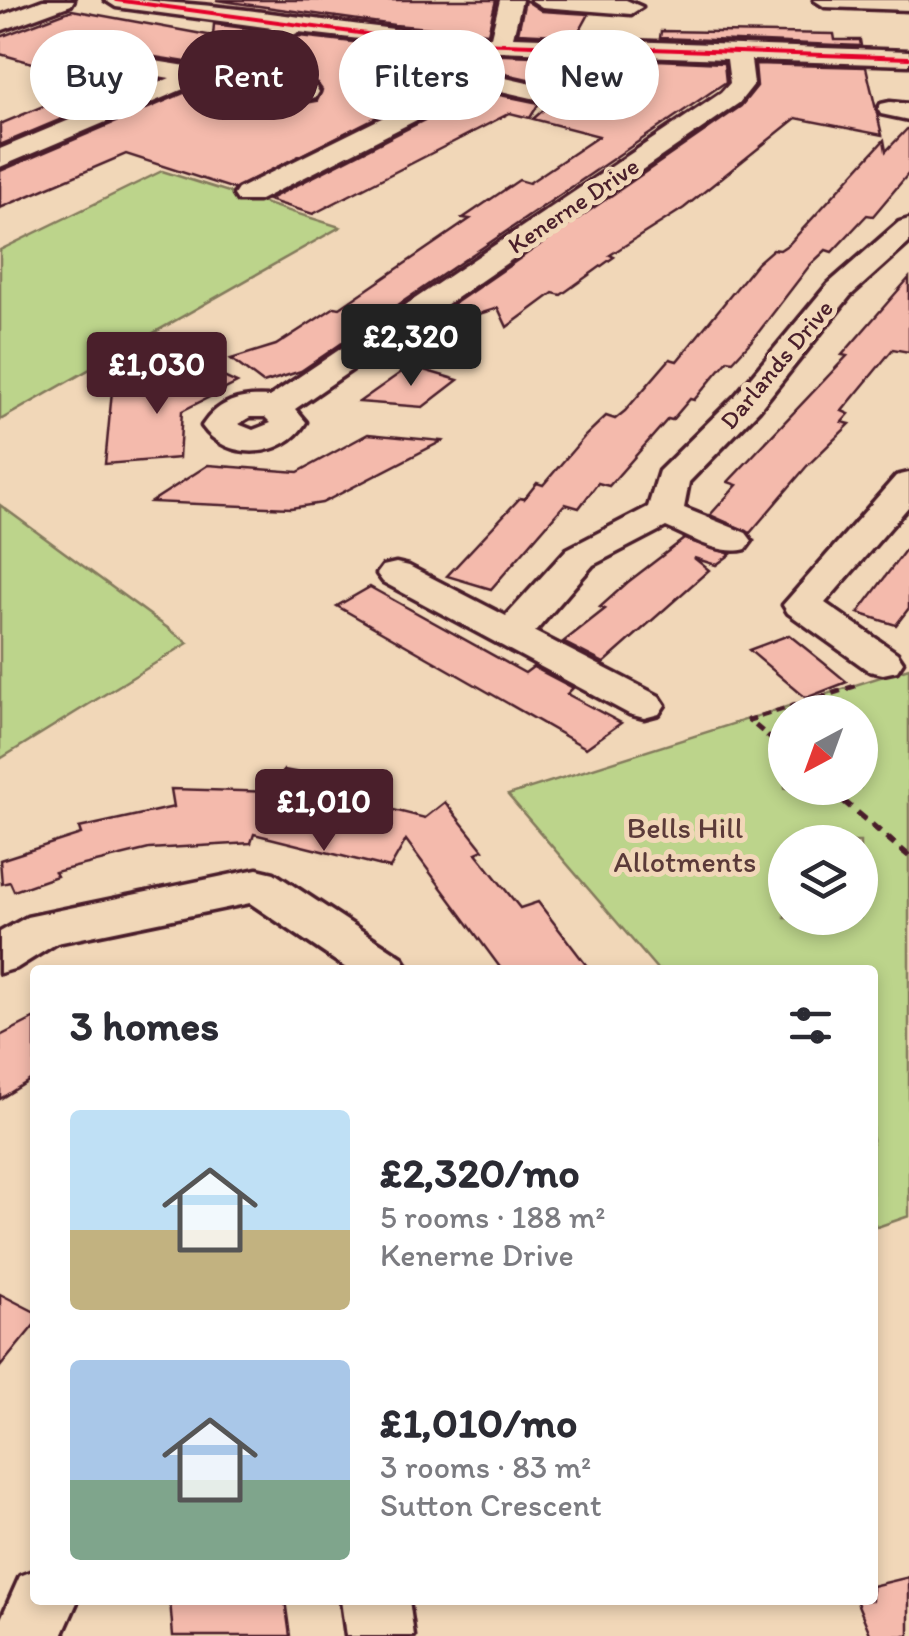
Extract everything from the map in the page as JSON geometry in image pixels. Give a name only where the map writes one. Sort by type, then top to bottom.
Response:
[{"type":"street","points":[[0,24],[63,0]]},
{"type":"street","points":[[116,0],[339,31]]},
{"type":"street","points":[[542,0],[632,3]]},
{"type":"street","points":[[825,0],[909,3]]},
{"type":"street","points":[[614,30],[632,3]]},
{"type":"street","points":[[285,30],[293,26]]},
{"type":"street","points":[[659,51],[909,58]]},
{"type":"street","name":"Kenerne Drive","points":[[275,408],[736,94],[742,84],[738,53]]},
{"type":"street","points":[[0,159],[178,83]]},
{"type":"street","points":[[248,195],[397,120]]},
{"type":"street","name":"Darlands Drive","points":[[666,513],[672,479],[747,403],[907,211]]},
{"type":"street","points":[[878,671],[802,605],[909,484]]},
{"type":"street","points":[[511,635],[580,557],[666,513],[732,541]]},
{"type":"street","points":[[396,574],[644,705]]},
{"type":"street","points":[[0,956],[44,929],[257,885],[377,965]]},
{"type":"street","points":[[28,1636],[42,1605]]},
{"type":"street","points":[[376,1605],[380,1636]]},
{"type":"path","points":[[814,695],[878,671]]},
{"type":"path","points":[[768,712],[748,720],[768,736]]},
{"type":"path","points":[[848,805],[909,856]]},
{"type":"shaded area","points":[[159,0],[532,0],[513,38],[505,38],[505,30],[389,30]]},
{"type":"green space","points":[[162,171],[340,227],[0,420],[0,250]]},
{"type":"green space","points":[[0,505],[188,643],[0,759]]},
{"type":"green space","name":"Bells Hill Allotments","points":[[909,668],[909,1216],[878,1227],[878,965],[654,965],[508,795],[768,713],[768,805],[878,805],[878,695],[824,695]]},
{"type":"building","points":[[216,0],[496,0],[489,30],[394,25]]},
{"type":"building","points":[[525,0],[542,11],[589,14],[580,30],[518,33]]},
{"type":"building","points":[[72,10],[180,30],[178,61],[158,58],[158,30],[30,30],[30,62],[0,54],[0,37]]},
{"type":"building","points":[[214,24],[259,30],[214,30]]},
{"type":"building","points":[[661,31],[834,34],[835,40],[860,40],[861,46],[660,38]]},
{"type":"building","points":[[319,38],[339,40],[339,120],[371,120],[234,189],[126,154],[0,208],[0,171],[120,120],[158,120],[158,104],[178,95],[178,120],[319,120]]},
{"type":"building","points":[[505,55],[525,56],[525,78],[505,74]]},
{"type":"building","points":[[659,60],[724,63],[726,82],[301,371],[263,383],[231,359],[276,345],[335,307],[340,308],[470,219],[463,218],[519,180],[529,183],[599,136],[537,120],[659,120]]},
{"type":"building","points":[[755,64],[866,67],[882,135],[796,118],[684,208],[610,255],[614,257],[561,295],[553,293],[507,327],[498,308],[406,337],[741,106],[757,86]]},
{"type":"building","points":[[505,96],[525,100],[525,117],[505,116]]},
{"type":"building","points":[[30,112],[30,120],[59,120],[0,145],[0,124]]},
{"type":"building","points":[[424,120],[496,120],[313,214],[268,200]]},
{"type":"building","points":[[909,127],[909,173],[873,216],[867,215],[832,252],[826,250],[810,265],[754,338],[733,361],[728,360],[694,400],[690,399],[672,420],[668,419],[609,486],[598,483],[579,508],[565,504],[491,589],[447,576],[520,498],[524,499],[537,483],[543,485],[606,416],[615,419],[670,359],[677,361],[757,263],[773,249],[780,250],[789,244],[884,140],[886,151]]},
{"type":"building","points":[[909,278],[909,352],[893,349],[842,411],[849,414],[842,422],[850,424],[807,466],[750,533],[710,515],[737,485],[728,482],[847,356],[842,355]]},
{"type":"building","points":[[199,366],[237,383],[182,411],[179,458],[105,464],[112,391],[143,393]]},
{"type":"building","points":[[410,366],[458,380],[423,407],[359,402]]},
{"type":"building","points":[[368,434],[442,441],[322,503],[291,508],[151,502],[208,465],[298,472]]},
{"type":"building","points":[[684,539],[731,554],[716,565],[694,558],[709,570],[604,663],[563,642],[605,609],[600,607],[628,582]]},
{"type":"building","points":[[909,545],[909,608],[896,625],[858,613]]},
{"type":"building","points":[[370,587],[525,673],[533,667],[573,688],[567,694],[621,723],[586,748],[337,606]]},
{"type":"building","points":[[789,635],[847,682],[814,695],[802,695],[749,650]]},
{"type":"building","points":[[284,770],[347,782],[338,796],[425,818],[445,802],[483,850],[476,853],[520,908],[538,902],[586,965],[498,965],[406,840],[390,868],[254,834],[251,843],[149,849],[55,872],[57,876],[14,891],[10,882],[2,884],[0,860],[81,834],[79,828],[174,807],[171,789],[274,792]]},
{"type":"building","points":[[30,1021],[30,1080],[0,1099],[0,1036]]},
{"type":"building","points":[[0,1294],[30,1309],[30,1330],[0,1367]]},
{"type":"building","points":[[909,1577],[909,1636],[871,1636],[858,1605],[878,1605],[878,1585]]},
{"type":"building","points":[[170,1605],[286,1605],[290,1636],[173,1636]]},
{"type":"transit line","points":[[116,0],[418,41],[909,58]]}]
